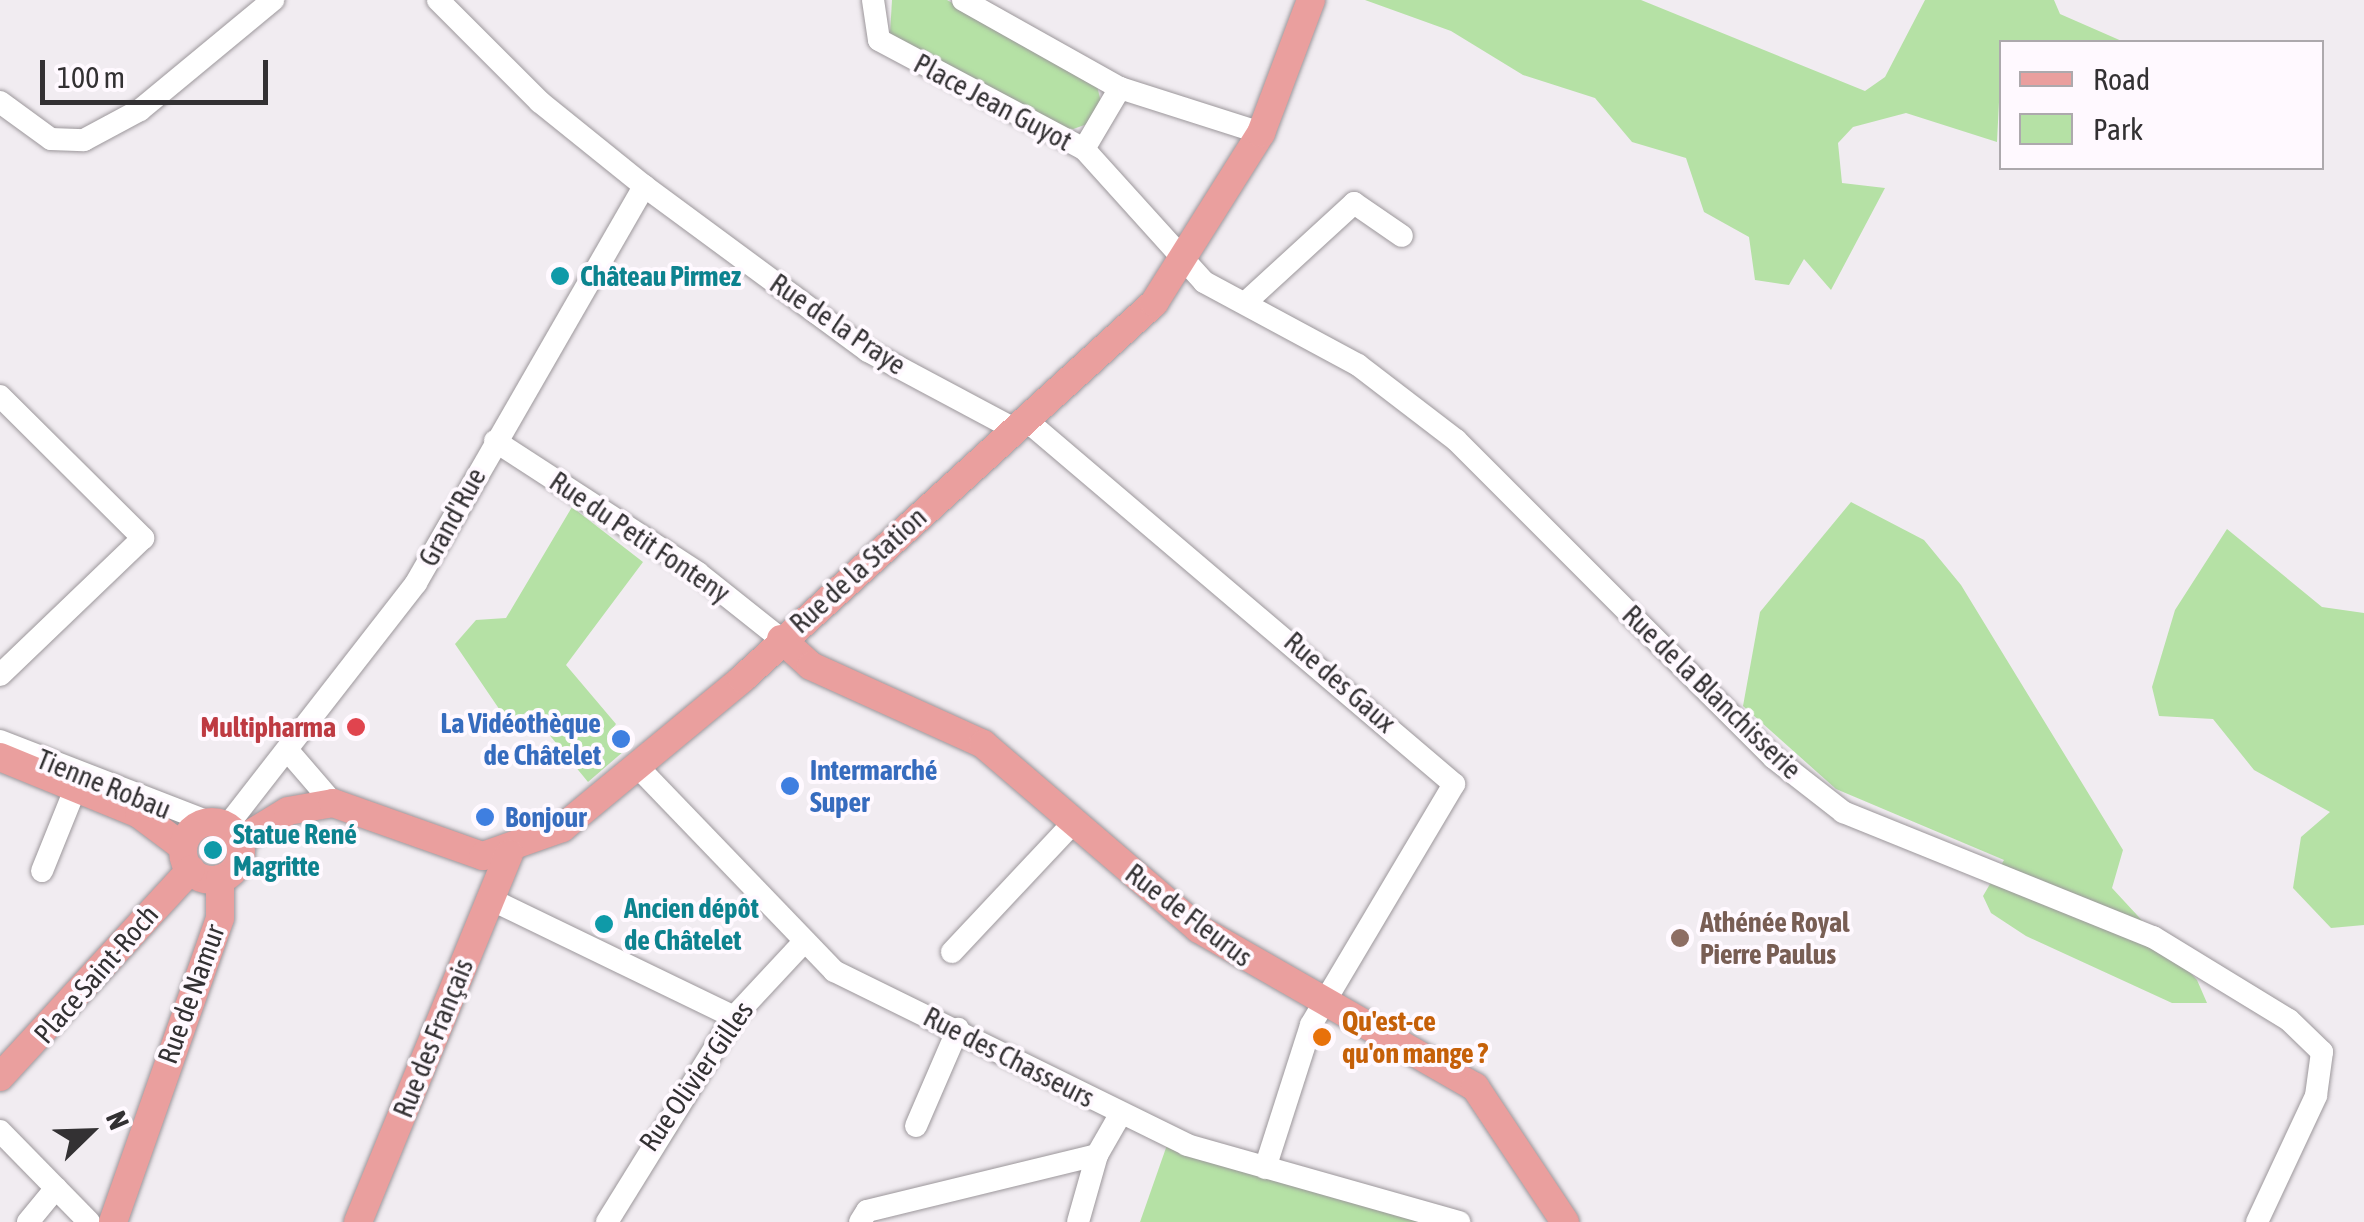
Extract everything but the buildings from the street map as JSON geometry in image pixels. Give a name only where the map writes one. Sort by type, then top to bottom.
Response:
[{"type":"main road","name":"Rue de la Station","points":[[509,854],[562,828],[742,679],[778,636],[1021,425],[1154,302],[1262,132],[1311,0]]},
{"type":"main road","name":"Rue de Fleurus","points":[[778,636],[811,666],[983,744],[1198,929],[1476,1087],[1565,1222]]},
{"type":"main road","points":[[742,679],[811,666]]},
{"type":"main road","name":"Tienne Robau","points":[[0,756],[166,828],[187,858],[220,878]]},
{"type":"main road","points":[[220,878],[236,868],[225,830],[288,811],[333,803],[447,849],[509,854]]},
{"type":"main road","name":"Place Saint-Roch","points":[[2,1071],[187,858],[225,830]]},
{"type":"main road","name":"Rue des Français","points":[[358,1222],[509,854]]},
{"type":"main road","name":"Rue de Namur","points":[[113,1222],[220,918],[220,878]]},
{"type":"street","points":[[0,102],[51,140],[84,140],[140,110],[273,0]]},
{"type":"street","name":"Rue de la Praye","points":[[438,0],[610,159],[868,351],[1021,425]]},
{"type":"street","name":"Place Jean Guyot","points":[[873,0],[878,40],[1084,149],[1120,88]]},
{"type":"street","points":[[963,0],[1120,88],[1262,132]]},
{"type":"street","name":"Rue de la Blanchisserie","points":[[1084,149],[1183,258],[1246,303],[1358,365],[1456,440],[1774,758],[1844,812],[2153,937],[2289,1020],[2322,1052],[2316,1096],[2257,1222]]},
{"type":"street","name":"Grand'Rue","points":[[225,830],[416,583],[644,186]]},
{"type":"street","points":[[1246,303],[1354,203],[1402,236]]},
{"type":"street","points":[[0,396],[143,538],[0,675]]},
{"type":"street","name":"Rue des Gaux","points":[[1021,425],[1454,784],[1324,1003]]},
{"type":"street","name":"Rue du Petit Fonteny","points":[[495,441],[778,636]]},
{"type":"street","name":"Tienne Robau","points":[[0,741],[225,830]]},
{"type":"street","points":[[289,752],[333,803]]},
{"type":"street","name":"Rue des Chasseurs","points":[[636,766],[834,971],[958,1029],[1120,1115],[1265,1168],[1459,1222]]},
{"type":"street","points":[[42,870],[76,787]]},
{"type":"street","points":[[952,952],[1074,822]]},
{"type":"street","points":[[490,899],[734,1017]]},
{"type":"street","name":"Rue Olivier Gilles","points":[[607,1222],[734,1017],[803,943]]},
{"type":"street","points":[[1265,1168],[1324,1003]]},
{"type":"street","points":[[916,1126],[958,1029]]},
{"type":"street","points":[[1078,1222],[1097,1155],[1120,1115]]},
{"type":"street","points":[[0,1131],[89,1222]]},
{"type":"street","points":[[864,1217],[1097,1155]]},
{"type":"street","points":[[28,1222],[56,1188]]},
{"type":"green space","points":[[892,0],[947,0],[1096,82],[1101,102],[1090,123],[1065,132],[890,34]]},
{"type":"green space","points":[[1365,0],[1641,0],[1865,91],[1885,77],[1925,0],[2054,0],[2060,14],[2119,40],[1999,40],[1997,142],[1906,113],[1853,127],[1838,143],[1842,183],[1885,188],[1831,290],[1804,259],[1789,285],[1755,280],[1749,237],[1704,212],[1686,158],[1632,142],[1595,98],[1523,75],[1451,31]]},
{"type":"green space","points":[[1851,502],[1924,540],[1961,585],[2123,850],[2112,888],[2197,980],[2207,1003],[2172,1003],[2026,936],[1991,913],[1983,896],[2004,860],[1836,789],[1743,706],[1760,612]]},
{"type":"green space","points":[[572,507],[643,562],[566,665],[616,724],[607,736],[624,751],[588,782],[529,710],[510,725],[455,644],[476,620],[506,618]]},
{"type":"green space","points":[[2227,529],[2322,607],[2364,613],[2364,925],[2331,928],[2293,888],[2301,837],[2330,812],[2254,770],[2213,719],[2159,716],[2152,687],[2175,610]]},
{"type":"green space","points":[[1167,1145],[1420,1222],[1140,1222]]},
{"type":"place","name":"Château Pirmez","points":[[560,276]]},
{"type":"place","name":"Multipharma","points":[[356,727]]},
{"type":"place","name":"La Vidéothèque de Châtelet","points":[[621,739]]},
{"type":"place","name":"Intermarché Super","points":[[790,786]]},
{"type":"place","name":"Bonjour","points":[[485,817]]},
{"type":"place","name":"Statue René Magritte","points":[[213,850]]},
{"type":"place","name":"Ancien dépôt de Châtelet","points":[[604,924]]},
{"type":"place","name":"Athénée Royal Pierre Paulus","points":[[1680,938]]},
{"type":"place","name":"Qu'est-ce qu'on mange ?","points":[[1322,1037]]}]
